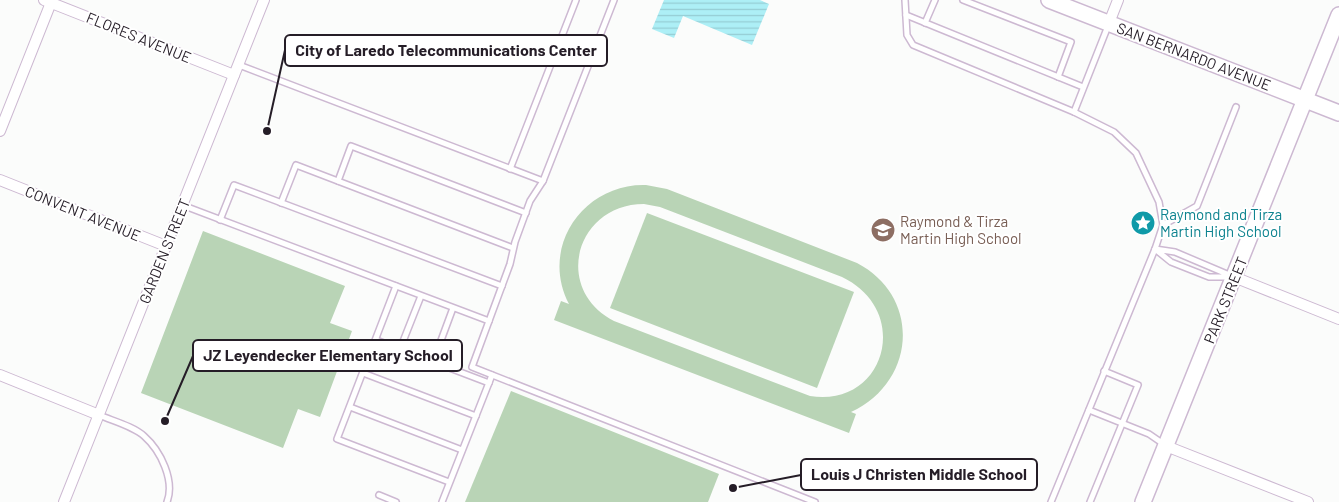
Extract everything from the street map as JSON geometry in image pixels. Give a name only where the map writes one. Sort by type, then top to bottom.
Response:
[{"type":"main road","name":"SAN BERNARDO AVENUE","points":[[1049,0],[1339,112]]},
{"type":"main road","name":"PARK STREET","points":[[1143,502],[1339,14]]},
{"type":"street","name":"GARDEN STREET","points":[[64,502],[264,0]]},
{"type":"street","points":[[1109,23],[1118,0]]},
{"type":"street","points":[[0,131],[49,1]]},
{"type":"street","name":"FLORES AVENUE","points":[[49,1],[234,75]]},
{"type":"street","name":"CONVENT AVENUE","points":[[0,180],[166,246]]},
{"type":"street","points":[[1234,277],[1339,319]]},
{"type":"street","points":[[0,375],[99,415]]},
{"type":"street","points":[[1166,446],[1308,502]]},
{"type":"lane","points":[[510,169],[576,0]]},
{"type":"lane","points":[[614,0],[542,181],[526,213],[502,286],[472,367],[815,502]]},
{"type":"lane","points":[[905,0],[909,40],[920,49],[1074,112],[1114,132],[1136,153],[1159,202],[1163,226],[1155,249],[1051,502]]},
{"type":"lane","points":[[925,23],[935,0]]},
{"type":"lane","points":[[963,0],[1071,42],[1058,77]]},
{"type":"lane","points":[[906,16],[1083,87]]},
{"type":"lane","points":[[1074,112],[1109,23]]},
{"type":"lane","points":[[238,64],[542,181]]},
{"type":"lane","points":[[1163,226],[1197,206],[1236,107]]},
{"type":"lane","points":[[338,181],[351,146],[526,213]]},
{"type":"lane","points":[[281,203],[296,165],[513,248]]},
{"type":"lane","points":[[220,220],[234,185],[502,286]]},
{"type":"lane","points":[[182,205],[489,321]]},
{"type":"lane","points":[[1155,249],[1175,252],[1234,277]]},
{"type":"lane","points":[[1155,249],[1171,262],[1209,277],[1234,277]]},
{"type":"lane","points":[[396,286],[337,439],[449,482]]},
{"type":"lane","points":[[400,349],[421,296]]},
{"type":"lane","points":[[433,362],[453,308]]},
{"type":"lane","points":[[376,340],[489,383]]},
{"type":"lane","points":[[1090,502],[1138,385],[1104,371]]},
{"type":"lane","points":[[363,373],[476,416]]},
{"type":"lane","points":[[442,502],[492,375]]},
{"type":"lane","points":[[350,407],[462,450]]},
{"type":"lane","points":[[1089,410],[1149,434],[1166,446]]},
{"type":"lane","points":[[99,415],[132,429],[148,440],[169,478],[170,491],[167,502]]},
{"type":"lane","points":[[379,495],[396,502]]},
{"type":"green space","points":[[646,185],[667,189],[857,263],[878,278],[893,296],[901,317],[903,339],[899,361],[888,381],[873,398],[851,412],[856,414],[849,433],[554,320],[561,301],[569,304],[561,282],[560,261],[564,241],[573,222],[586,207],[604,195],[624,187]],"holes":[[[644,204],[660,207],[842,277],[864,292],[878,312],[883,333],[881,354],[872,373],[857,387],[836,396],[810,396],[614,321],[595,307],[583,289],[578,270],[580,250],[588,233],[602,218],[621,208]]]},
{"type":"green space","points":[[647,213],[854,292],[817,388],[610,308]]},
{"type":"green space","points":[[203,231],[345,286],[330,323],[352,331],[320,417],[298,409],[283,448],[141,393]]},
{"type":"green space","points":[[511,391],[719,474],[708,502],[465,502]]},
{"type":"water","points":[[664,0],[760,0],[769,4],[752,45],[683,16],[674,38],[652,29]]},
{"type":"place","name":"City of Laredo Telecommunications Center","points":[[267,131]]},
{"type":"place","name":"Raymond and Tirza Martin High School","points":[[1143,223]]},
{"type":"place","name":"Raymond & Tirza Martin High School","points":[[883,230]]},
{"type":"place","name":"JZ Leyendecker Elementary School","points":[[165,421]]},
{"type":"place","name":"Louis J Christen Middle School","points":[[733,488]]}]
